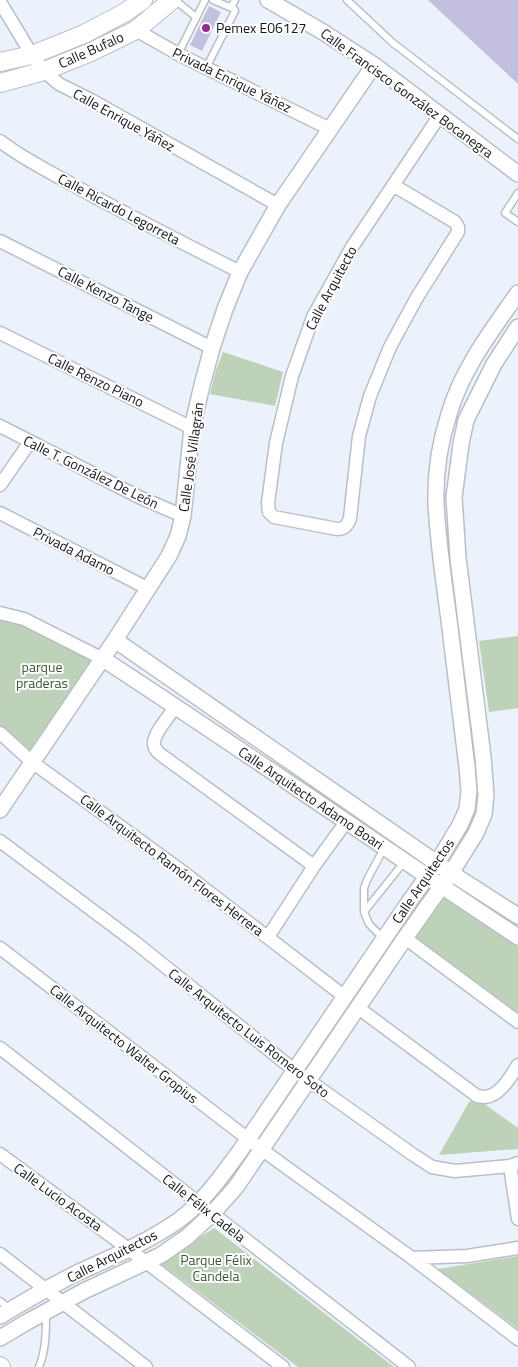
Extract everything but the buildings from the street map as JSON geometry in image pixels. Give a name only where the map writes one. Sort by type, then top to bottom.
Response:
[{"type":"main road","name":"Calle Bufalo","points":[[0,62],[32,55],[84,34],[142,0]]},
{"type":"main road","name":"Calle Bufalo","points":[[0,83],[44,71],[92,52],[136,30],[174,0]]},
{"type":"street","name":"Calle Francisco González Bocanegra","points":[[268,0],[323,32],[374,66],[518,174]]},
{"type":"street","name":"Calle Enrique Yáñez","points":[[0,2],[32,55],[44,71],[59,84],[278,205]]},
{"type":"street","name":"Privada Enrique Yáñez","points":[[136,30],[178,54],[330,129]]},
{"type":"street","name":"Calle José Villagrán","points":[[0,810],[103,659],[169,556],[178,536],[183,516],[192,428],[212,348],[240,272],[278,205],[374,66]]},
{"type":"street","name":"Calle Arquitecto","points":[[393,186],[456,222],[458,232],[416,299],[390,347],[370,396],[359,436],[350,518],[345,527],[336,529],[274,517],[269,512],[268,503],[276,443],[292,376],[313,317],[352,248],[393,186],[440,115]]},
{"type":"street","name":"Calle Ricardo Legorreta","points":[[0,141],[31,162],[131,217],[240,272]]},
{"type":"street","name":"Calle Kenzo Tange","points":[[0,241],[212,348]]},
{"type":"street","name":"Calle Arquitectos","points":[[4,1309],[130,1250],[180,1219],[198,1203],[221,1176],[248,1139],[437,863],[460,825],[467,809],[469,791],[436,502],[438,466],[449,412],[462,382],[475,357],[518,293]]},
{"type":"street","name":"Calle Arquitectos","points":[[0,1338],[84,1291],[161,1255],[187,1237],[212,1214],[236,1186],[357,1007],[451,873],[476,833],[484,814],[486,796],[483,757],[458,558],[454,497],[460,444],[466,420],[494,364],[518,326]]},
{"type":"street","name":"Calle Renzo Piano","points":[[0,334],[192,428]]},
{"type":"street","points":[[449,412],[466,420]]},
{"type":"street","name":"Calle T. González De León","points":[[0,426],[139,497],[183,516]]},
{"type":"street","points":[[0,485],[30,442]]},
{"type":"street","name":"Privada Adamo","points":[[0,513],[149,589]]},
{"type":"street","points":[[0,613],[24,618],[103,659]]},
{"type":"street","name":"Calle Arquitecto Adamo Boari","points":[[115,640],[451,873],[518,916]]},
{"type":"street","name":"Calle Arquitecto Adamo Boari","points":[[103,659],[176,706],[404,862],[518,937]]},
{"type":"street","points":[[457,685],[474,683]]},
{"type":"street","points":[[176,706],[154,740],[156,750],[314,866]]},
{"type":"street","name":"Calle Arquitecto Ramón Flores Herrera","points":[[0,734],[32,762],[178,869],[344,997]]},
{"type":"street","points":[[268,937],[314,866],[346,822]]},
{"type":"street","name":"Calle Arquitecto Luis Romero Soto","points":[[0,841],[136,943],[308,1081],[432,1167],[456,1171],[514,1164]]},
{"type":"street","points":[[405,938],[518,1022]]},
{"type":"street","name":"Calle Arquitecto Walter Gropius","points":[[0,948],[261,1149]]},
{"type":"street","points":[[357,1007],[477,1096],[491,1096],[498,1092],[518,1065]]},
{"type":"street","name":"Calle Félix Cadela","points":[[0,1048],[409,1367]]},
{"type":"street","points":[[261,1149],[412,1258],[518,1339]]},
{"type":"street","name":"Calle Lucio Acosta","points":[[0,1154],[146,1262],[283,1367]]},
{"type":"street","points":[[514,1164],[518,1219]]},
{"type":"street","points":[[412,1258],[466,1256],[518,1248]]},
{"type":"street","points":[[0,1254],[146,1367]]},
{"type":"lane","points":[[174,0],[196,17]]},
{"type":"lane","points":[[178,54],[205,0]]},
{"type":"lane","points":[[206,68],[235,14],[235,10],[231,7],[214,0]]},
{"type":"lane","points":[[231,7],[235,0]]},
{"type":"lane","points":[[347,0],[393,43],[518,139]]},
{"type":"lane","points":[[518,193],[505,213],[518,222]]},
{"type":"lane","points":[[384,848],[364,888],[364,912],[369,924],[384,939]]},
{"type":"lane","points":[[364,912],[404,862]]},
{"type":"lane","points":[[39,1367],[46,1334],[46,1313]]},
{"type":"green space","points":[[223,352],[283,372],[275,406],[210,394]]},
{"type":"green space","name":"parque praderas","points":[[0,613],[103,659],[32,762],[0,733]]},
{"type":"green space","points":[[518,636],[518,708],[489,712],[479,641]]},
{"type":"green space","points":[[441,887],[518,937],[518,1022],[405,938]]},
{"type":"green space","points":[[476,1098],[518,1128],[518,1149],[439,1155],[469,1102]]},
{"type":"green space","name":"Parque Félix Candela","points":[[214,1228],[394,1367],[298,1367],[160,1263]]},
{"type":"green space","points":[[518,1256],[518,1329],[438,1269]]},
{"type":"place","name":"Pemex E06127","points":[[206,28]]}]
